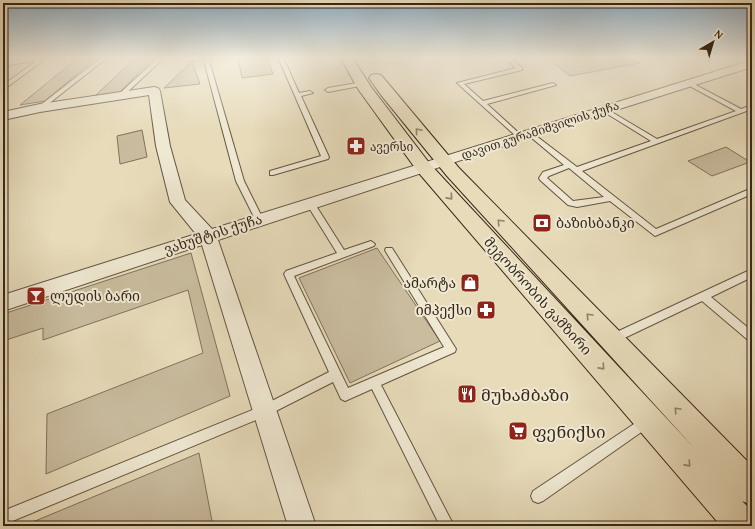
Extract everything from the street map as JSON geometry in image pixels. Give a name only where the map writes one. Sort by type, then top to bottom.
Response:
[{"type":"main road","name":"მეგობრობის გამზირი","points":[[379,82],[434,165],[611,340],[752,489]]},
{"type":"main road","name":"მეგობრობის გამზირი","points":[[363,84],[434,165],[648,420],[742,526]]},
{"type":"street","name":"დავით გურამიშვილის ქუჩა","points":[[434,165],[524,134],[692,82]]},
{"type":"street","points":[[3,116],[40,108],[154,91],[163,146],[178,202],[208,236],[302,526]]},
{"type":"street","name":"ვახუშტის ქუჩა","points":[[3,303],[259,219],[434,165]]},
{"type":"lane","points":[[3,88],[12,82]]},
{"type":"lane","points":[[40,108],[74,82]]},
{"type":"lane","points":[[120,96],[135,82]]},
{"type":"lane","points":[[212,82],[240,181],[259,219]]},
{"type":"lane","points":[[273,173],[326,157],[291,82]]},
{"type":"lane","points":[[466,82],[460,83],[482,103],[577,170],[655,233],[752,191]]},
{"type":"lane","points":[[688,83],[742,111]]},
{"type":"lane","points":[[328,90],[363,84]]},
{"type":"lane","points":[[482,103],[553,85]]},
{"type":"lane","points":[[298,96],[310,93]]},
{"type":"lane","points":[[577,170],[752,107]]},
{"type":"lane","points":[[603,109],[655,141]]},
{"type":"lane","points":[[570,165],[546,174],[543,178],[571,204],[612,198]]},
{"type":"lane","points":[[310,203],[342,254]]},
{"type":"lane","points":[[371,244],[289,274],[345,395],[451,349],[389,250]]},
{"type":"lane","points":[[611,340],[752,273]]},
{"type":"lane","points":[[704,297],[752,337]]},
{"type":"lane","points":[[3,518],[264,411],[335,374]]},
{"type":"lane","points":[[374,382],[447,526]]},
{"type":"lane","points":[[538,496],[648,420]]},
{"type":"shaded area","points":[[49,82],[68,82],[45,101],[20,105]]},
{"type":"shaded area","points":[[110,82],[130,82],[118,94],[94,97]]},
{"type":"shaded area","points":[[171,82],[199,82],[200,84],[164,88]]},
{"type":"shaded area","points":[[142,130],[147,157],[120,164],[117,136]]},
{"type":"shaded area","points":[[726,147],[750,162],[712,176],[688,161]]},
{"type":"shaded area","points":[[377,248],[440,341],[350,383],[299,278]]},
{"type":"shaded area","points":[[191,253],[230,396],[46,474],[47,414],[203,353],[188,290],[43,340],[43,328],[3,341],[3,314]]},
{"type":"shaded area","points":[[199,453],[213,526],[23,526]]},
{"type":"place","name":"ავერსი","points":[[356,146]]},
{"type":"place","name":"ბაზისბანკი","points":[[542,223]]},
{"type":"place","name":"ამარტა","points":[[470,283]]},
{"type":"place","name":"ლუდის ბარი","points":[[36,296]]},
{"type":"place","name":"იმპექსი","points":[[486,310]]},
{"type":"place","name":"მუხამბაზი","points":[[467,394]]},
{"type":"place","name":"ფენიქსი","points":[[518,431]]}]
